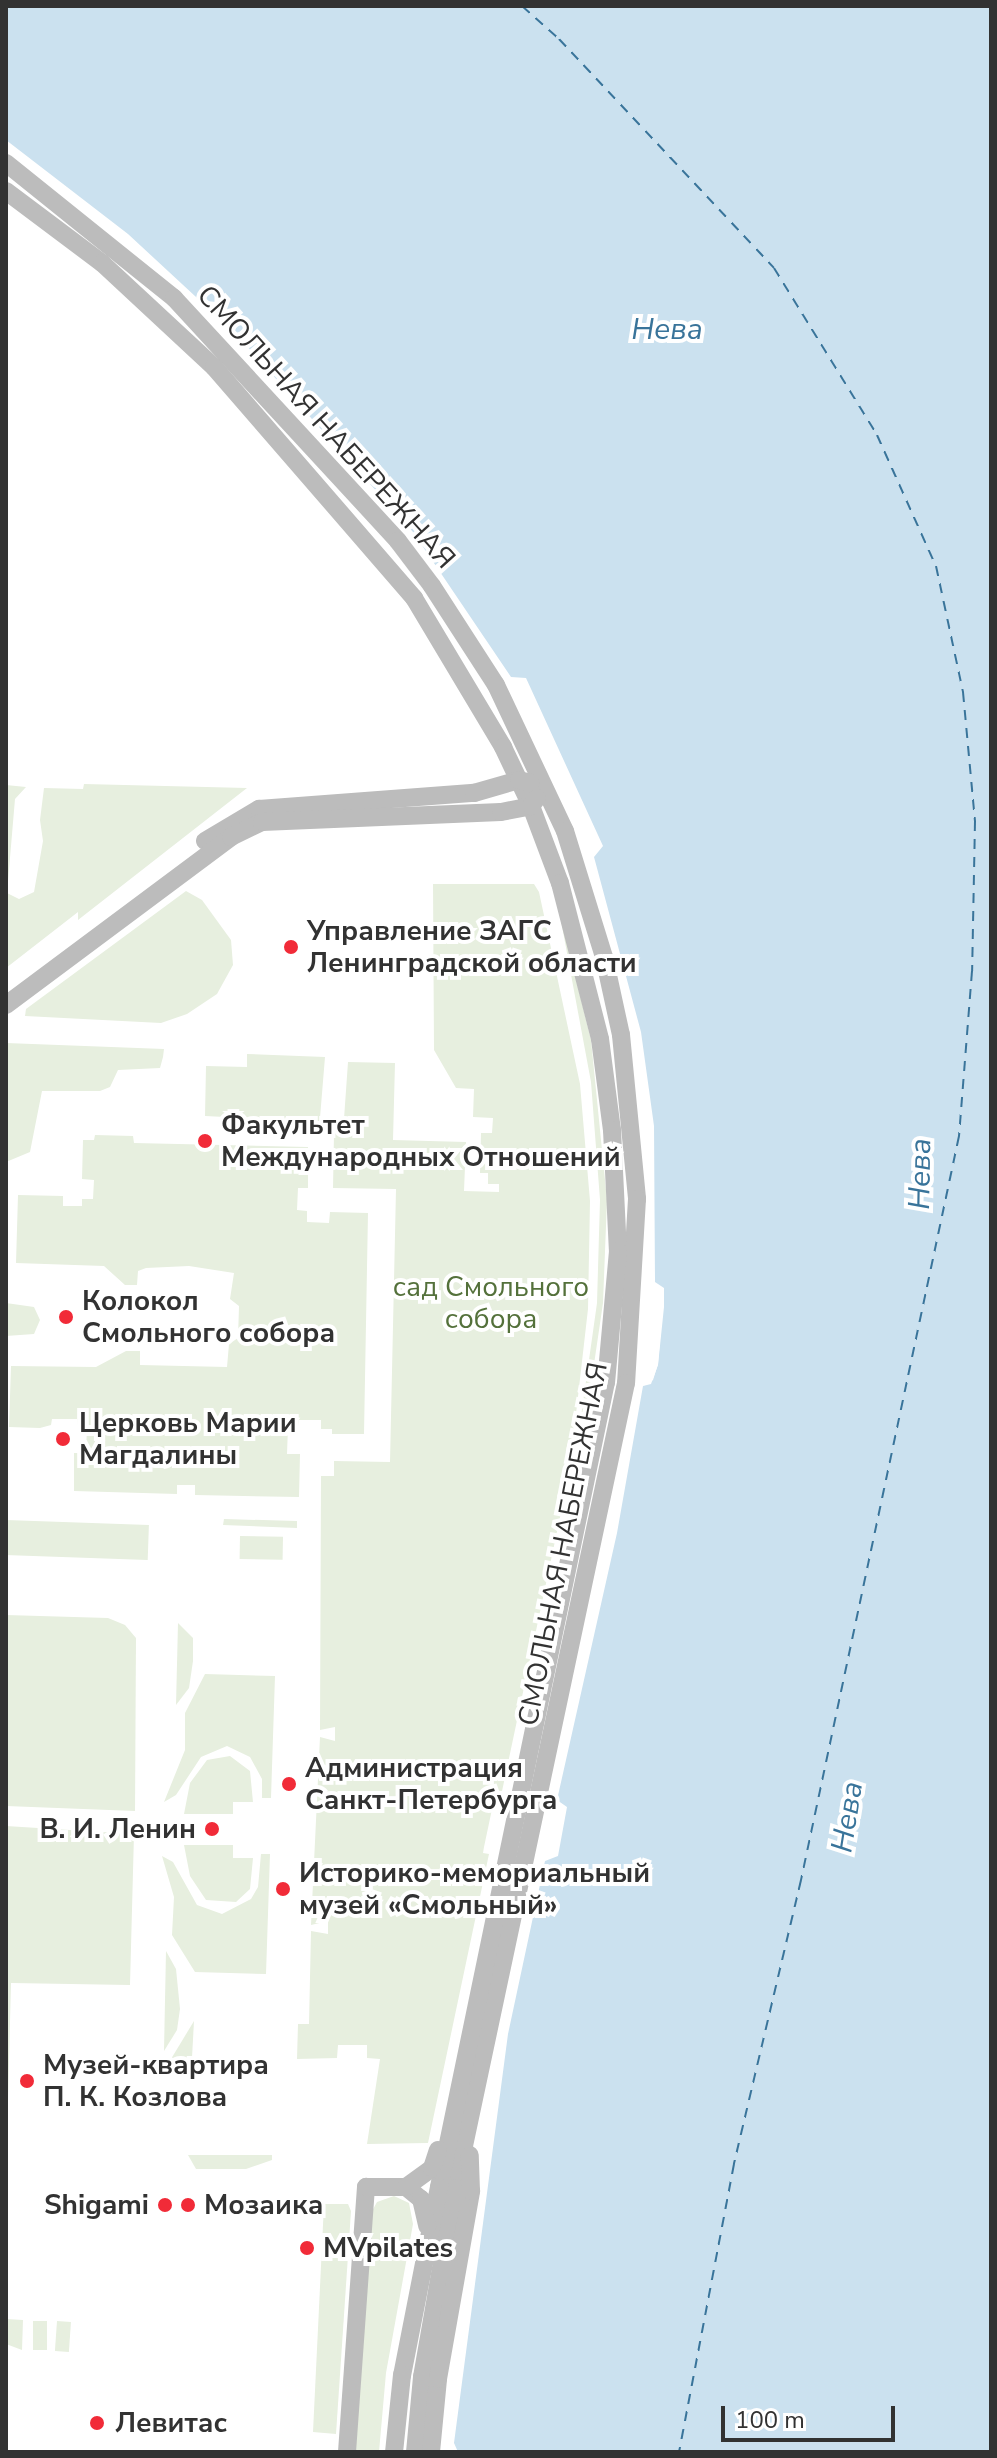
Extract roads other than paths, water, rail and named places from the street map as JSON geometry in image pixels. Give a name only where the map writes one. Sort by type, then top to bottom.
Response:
[{"type":"main road","name":"СМОЛЬНАЯ НАБЕРЕЖНАЯ","points":[[6,163],[174,298],[398,541],[464,632],[546,786],[582,880],[621,1035],[632,1128],[637,1251],[626,1383],[470,2132],[447,2187]]},
{"type":"main road","name":"СМОЛЬНАЯ НАБЕРЕЖНАЯ","points":[[6,191],[102,263],[214,367],[379,552],[441,638],[531,806],[560,883],[600,1039],[612,1130],[618,1251],[606,1382],[454,2114],[447,2187]]},
{"type":"main road","points":[[6,992],[241,815],[279,805],[474,793],[519,780],[546,786],[531,806],[501,812],[262,822],[231,837],[6,1005]]},
{"type":"main road","points":[[347,2452],[366,2187],[406,2187],[432,2168],[444,2123],[454,2114]]},
{"type":"main road","points":[[431,2452],[438,2379],[471,2191],[470,2132]]},
{"type":"main road","points":[[406,2187],[421,2199],[428,2241]]},
{"type":"main road","points":[[394,2452],[402,2375],[428,2241],[447,2187]]},
{"type":"main road","points":[[415,2452],[447,2187]]},
{"type":"water","name":"Нева","points":[[6,6],[991,6],[991,2452],[458,2452],[454,2443],[508,2034],[545,1861],[558,1856],[567,1807],[557,1800],[617,1533],[643,1386],[653,1380],[658,1364],[664,1291],[655,1282],[654,1126],[641,1032],[594,857],[603,846],[526,678],[511,677],[413,532],[236,334],[128,234],[6,140]]},
{"type":"place","name":"Управление ЗАГС Ленинградской области","points":[[291,947]]},
{"type":"place","name":"Факультет Международных Отношений","points":[[205,1141]]},
{"type":"place","name":"Колокол Смольного собора","points":[[66,1317]]},
{"type":"place","name":"Церковь Марии Магдалины","points":[[63,1439]]},
{"type":"place","name":"Администрация Санкт-Петербурга","points":[[289,1784]]},
{"type":"place","name":"В. И. Ленин","points":[[212,1829]]},
{"type":"place","name":"Историко-мемориальный музей «Смольный»","points":[[283,1889]]},
{"type":"place","name":"Музей-квартира П. К. Козлова","points":[[27,2081]]},
{"type":"place","name":"Shigami","points":[[165,2205]]},
{"type":"place","name":"Мозаика","points":[[188,2205]]},
{"type":"place","name":"MVpilates","points":[[307,2248]]},
{"type":"place","name":"Левитас","points":[[97,2423]]},
{"type":"park label","name":"сад Смольного собора","points":[[491,1303]]}]
